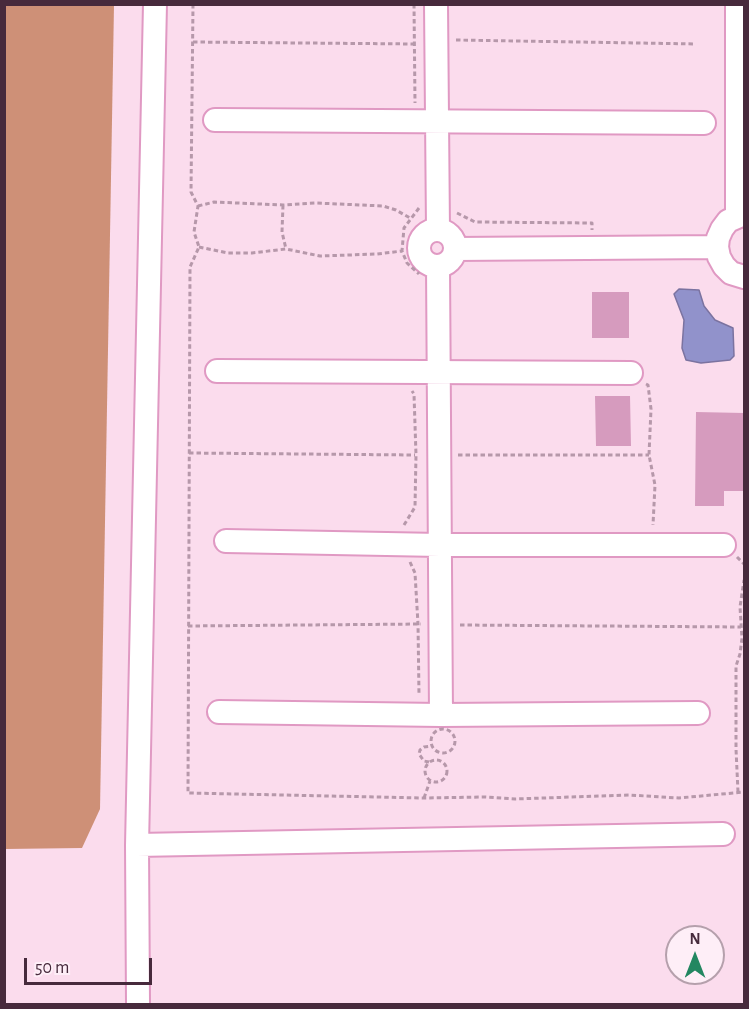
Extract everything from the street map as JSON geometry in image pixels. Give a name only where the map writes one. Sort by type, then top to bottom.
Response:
[{"type":"street","points":[[138,1005],[137,845],[155,4]]},
{"type":"street","points":[[436,4],[438,230]]},
{"type":"street","points":[[737,4],[741,215],[722,228],[717,247],[724,266],[731,273],[744,278]]},
{"type":"street","points":[[215,120],[704,123]]},
{"type":"street","points":[[438,230],[449,234],[453,239],[455,249],[449,262],[438,266],[427,263],[419,248],[423,237],[438,230]]},
{"type":"street","points":[[455,249],[717,247]]},
{"type":"street","points":[[438,266],[441,715]]},
{"type":"street","points":[[217,371],[631,373]]},
{"type":"street","points":[[226,541],[440,545],[724,545]]},
{"type":"street","points":[[219,712],[441,715],[698,713]]},
{"type":"street","points":[[137,845],[723,834]]},
{"type":"path","points":[[193,4],[191,192],[198,206],[194,232],[200,247],[213,252],[228,253],[286,249],[320,256],[402,251]]},
{"type":"path","points":[[452,40],[696,44]]},
{"type":"path","points":[[193,42],[415,44]]},
{"type":"path","points":[[198,206],[214,202],[383,206],[410,218]]},
{"type":"path","points":[[283,205],[282,232],[286,249]]},
{"type":"path","points":[[454,209],[475,222],[592,223],[594,248]]},
{"type":"path","points":[[200,247],[190,267],[188,793],[424,798],[485,796],[515,799],[629,795],[679,798],[744,792]]},
{"type":"path","points":[[631,373],[648,385],[651,409],[649,455],[656,485],[652,545]]},
{"type":"path","points":[[738,792],[736,666],[742,638],[740,607],[744,580]]},
{"type":"path","points":[[188,626],[741,627]]},
{"type":"path","points":[[446,729],[454,736],[455,741],[450,751],[440,753],[432,746],[432,736],[435,731],[446,729]]},
{"type":"path","points":[[430,781],[442,780],[447,771],[441,762],[424,760],[419,754],[424,747],[432,746]]},
{"type":"path","points":[[424,798],[430,781],[425,771],[426,766],[435,751]]},
{"type":"shaded area","points":[[4,5],[114,5],[100,809],[82,848],[5,849]]},
{"type":"water","points":[[679,289],[699,290],[704,306],[715,320],[733,328],[734,356],[730,360],[701,363],[686,360],[682,348],[684,320],[674,294]]},
{"type":"building","points":[[592,292],[629,292],[629,338],[592,338]]},
{"type":"building","points":[[595,396],[630,396],[631,446],[596,446]]},
{"type":"building","points":[[696,412],[744,413],[744,491],[724,491],[724,506],[695,506]]}]
